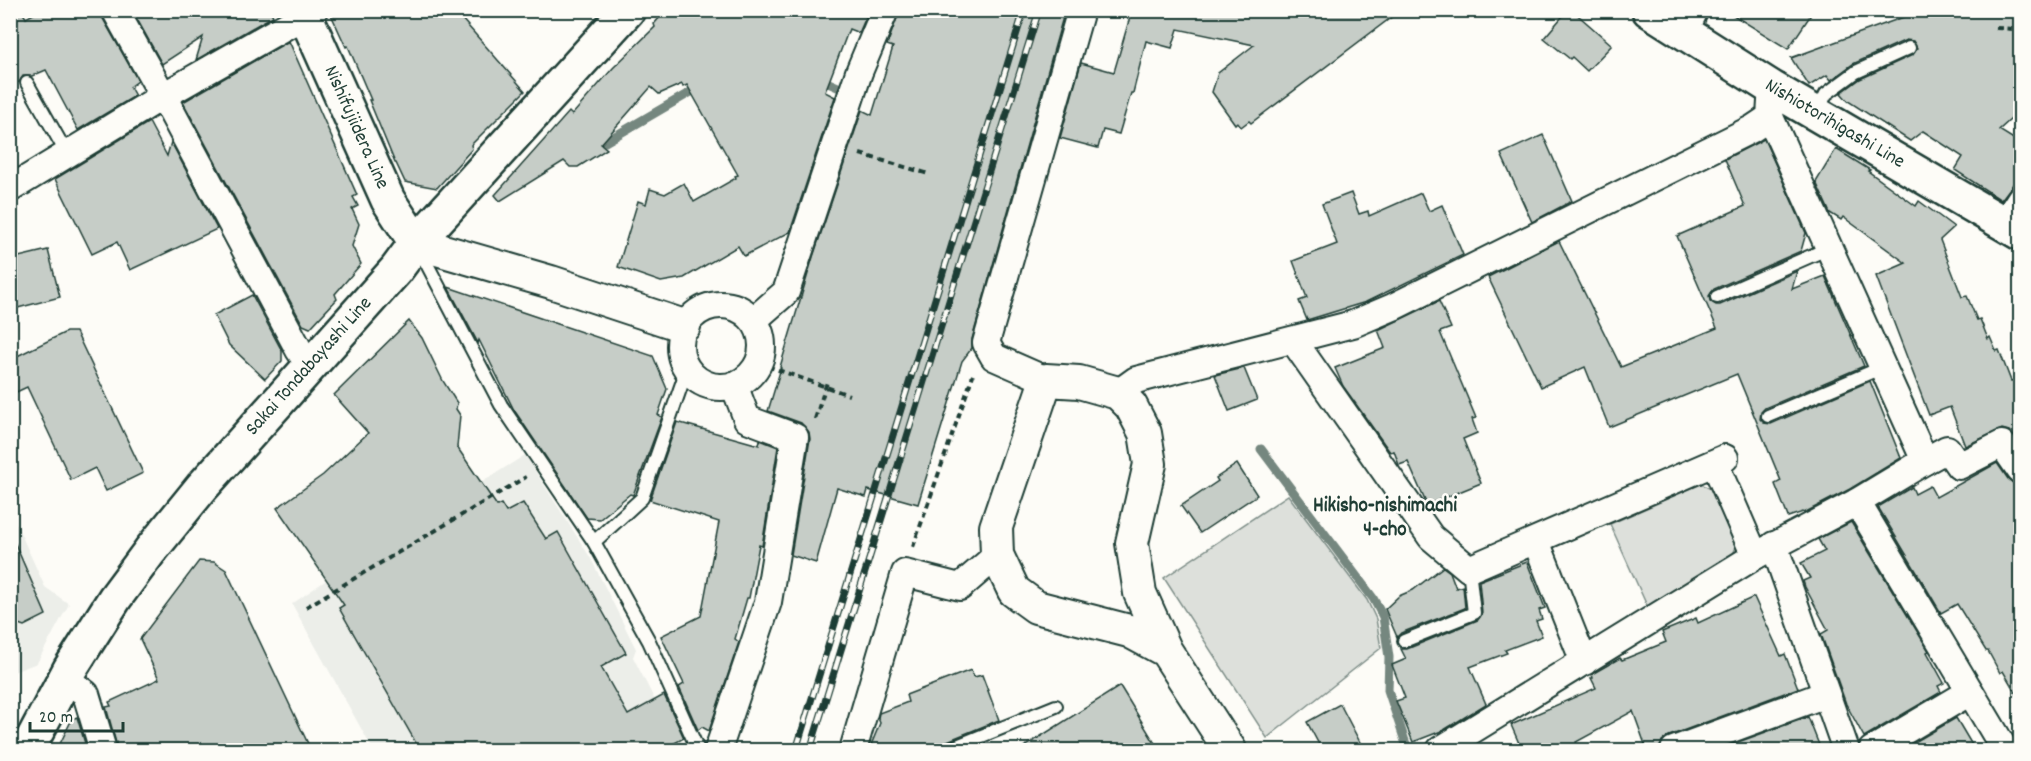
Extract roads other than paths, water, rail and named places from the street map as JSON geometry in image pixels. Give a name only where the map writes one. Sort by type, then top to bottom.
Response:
[{"type":"main road","name":"Sakai Tondabayashi Line","points":[[27,750],[65,678],[115,598],[150,551],[202,487],[396,270],[416,243],[628,10]]},
{"type":"main road","name":"Nishiotorihigashi Line","points":[[1649,10],[1689,22],[1771,103],[1816,113],[2015,219]]},
{"type":"main road","name":"Nishifujiidera Line","points":[[307,12],[388,200],[416,243]]},
{"type":"street","points":[[115,10],[298,350],[309,365]]},
{"type":"street","points":[[754,320],[786,292],[859,72],[885,10]]},
{"type":"street","points":[[1082,10],[986,343],[994,357],[1016,368],[1046,380],[1079,382],[1118,393],[1131,406],[1145,433],[1150,464],[1132,543],[1140,593],[1166,651],[1230,750]]},
{"type":"street","points":[[10,189],[307,12]]},
{"type":"street","points":[[1771,103],[1829,248],[1925,461]]},
{"type":"street","points":[[1118,393],[1136,380],[1353,324],[1393,307],[1752,129],[1771,103]]},
{"type":"street","points":[[416,243],[551,282],[684,326]]},
{"type":"street","points":[[718,304],[744,311],[754,320],[760,332],[761,358],[755,370],[735,385],[722,387],[708,385],[696,379],[682,359],[680,348],[684,326],[693,315],[704,308],[718,304]]},
{"type":"street","points":[[1293,340],[1431,537],[1469,569],[1720,461],[1764,550],[1826,694],[1846,750]]},
{"type":"street","points":[[1046,380],[996,527],[997,555],[1014,591],[1036,607],[1129,631],[1166,651]]},
{"type":"street","points":[[718,750],[768,602],[795,437],[747,419],[735,385]]},
{"type":"street","points":[[1440,750],[1764,550],[1857,502],[1947,449],[1959,466],[2002,444],[2020,470]]},
{"type":"street","points":[[1857,502],[2005,750]]},
{"type":"street","points":[[1536,541],[1584,662]]},
{"type":"street","points":[[854,750],[904,573],[960,587],[997,555]]},
{"type":"street","points":[[65,678],[86,694],[104,750]]},
{"type":"street","points":[[1872,750],[1970,692]]},
{"type":"street","points":[[1674,750],[1826,694]]},
{"type":"lane","points":[[1816,113],[1827,94],[1856,72],[1910,48]]},
{"type":"lane","points":[[27,83],[67,154]]},
{"type":"lane","points":[[416,243],[501,405],[594,542],[649,641],[698,750]]},
{"type":"lane","points":[[1717,297],[1829,248]]},
{"type":"lane","points":[[1768,416],[1883,367]]},
{"type":"lane","points":[[594,542],[642,498],[687,369]]},
{"type":"lane","points":[[1404,641],[1474,613],[1469,569]]},
{"type":"lane","points":[[947,750],[1056,706]]},
{"type":"waterway","points":[[817,78],[840,88]]},
{"type":"waterway","points":[[605,142],[701,86]]},
{"type":"waterway","points":[[1261,449],[1373,598],[1383,617],[1389,657],[1388,690],[1408,750]]},
{"type":"railway","points":[[796,750],[1024,10]]},
{"type":"railway","points":[[810,750],[1039,10]]},
{"type":"district","name":"Hikisho-nishimachi 4-cho","points":[[1385,519]]}]
